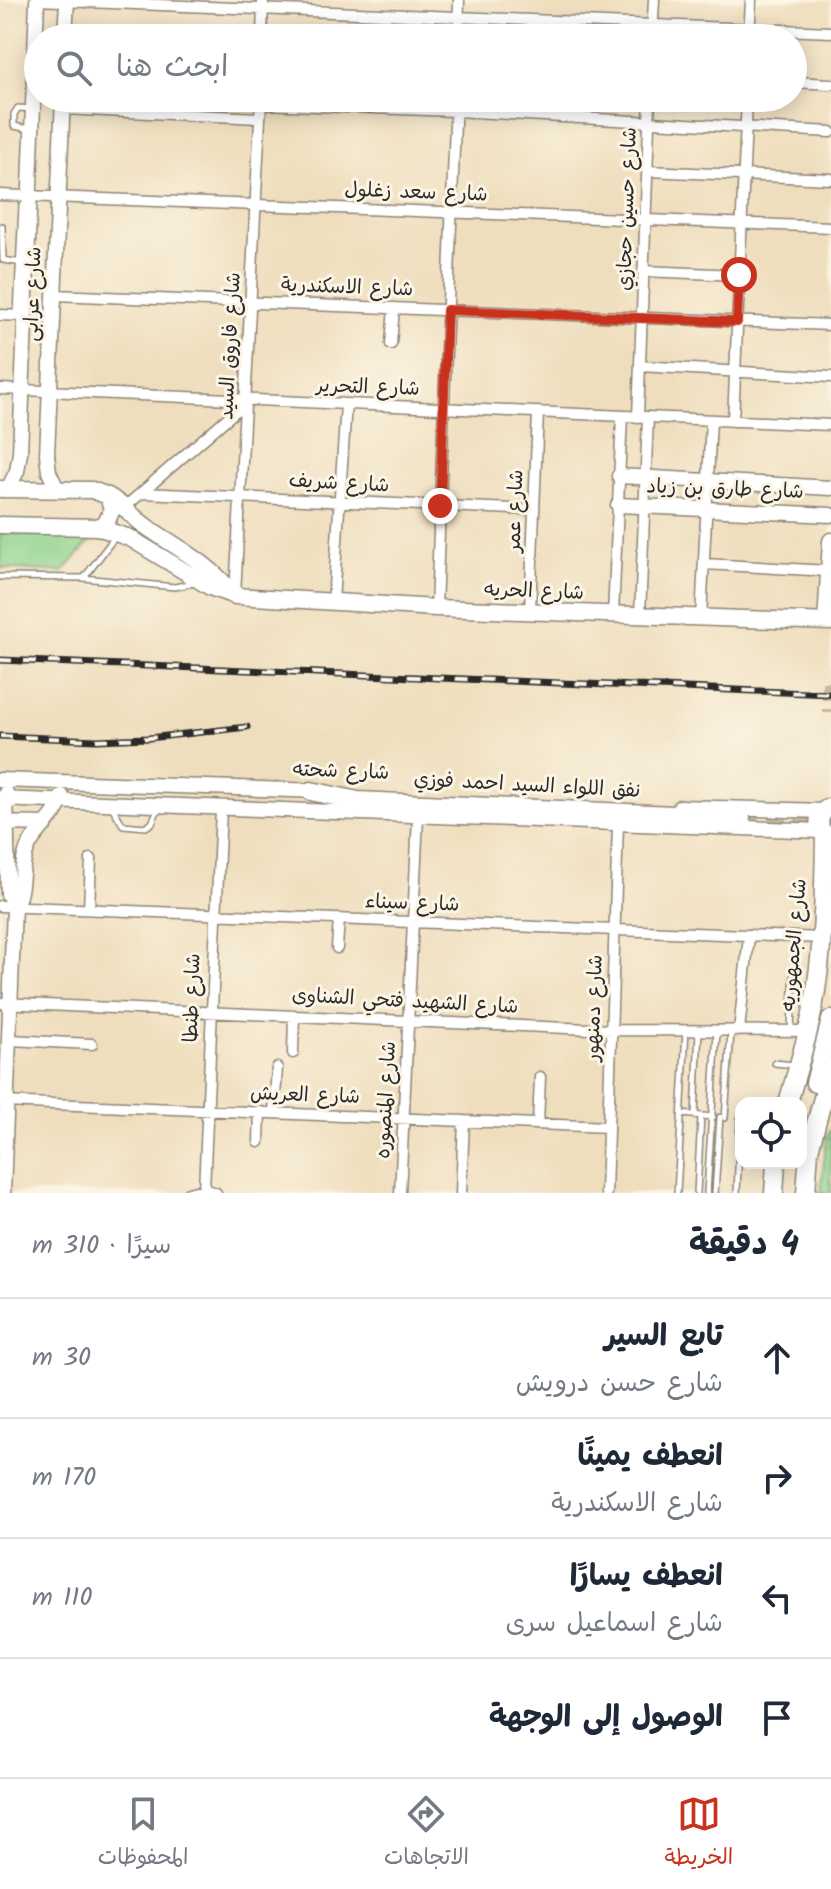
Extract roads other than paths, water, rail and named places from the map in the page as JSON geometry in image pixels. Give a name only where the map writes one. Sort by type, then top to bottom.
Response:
[{"type":"highway","name":"نفق اللواء السيد احمد فوزي","points":[[311,791],[358,801],[741,818]]},
{"type":"highway","name":"شارع الجمهوريه","points":[[790,1097],[799,1065],[800,1031],[817,985],[826,942],[828,864],[826,835],[819,820],[827,809]]},
{"type":"highway","points":[[802,1097],[823,1011],[826,942]]},
{"type":"highway","points":[[807,1113],[831,1020]]},
{"type":"highway","points":[[806,1193],[809,1150],[831,1068]]},
{"type":"highway","points":[[774,1193],[776,1169]]},
{"type":"highway","points":[[785,1193],[787,1169]]},
{"type":"highway","points":[[795,1193],[796,1169]]},
{"type":"main road","points":[[4,489],[92,490],[108,496],[145,526],[215,572],[235,596]]},
{"type":"main road","points":[[97,527],[106,523],[111,514],[112,505],[108,496]]},
{"type":"main road","name":"شارع الحريه","points":[[0,525],[97,527],[118,533],[222,593],[235,596],[436,608],[829,622]]},
{"type":"main road","points":[[829,622],[831,541]]},
{"type":"street","points":[[37,0],[263,4],[629,24]]},
{"type":"street","name":"شارع عرابى","points":[[36,24],[37,0]]},
{"type":"street","points":[[459,0],[459,24]]},
{"type":"street","points":[[653,24],[654,0]]},
{"type":"street","points":[[750,24],[751,0]]},
{"type":"street","points":[[66,24],[67,1]]},
{"type":"street","points":[[262,24],[263,4]]},
{"type":"street","points":[[807,32],[831,32]]},
{"type":"street","points":[[807,83],[831,84]]},
{"type":"street","name":"شارع عرابى","points":[[4,489],[19,462],[23,263],[33,112]]},
{"type":"street","name":"شارع عرابى","points":[[57,489],[49,472],[47,454],[62,112]]},
{"type":"street","points":[[175,112],[260,118]]},
{"type":"street","name":"شارع فاروق السيد","points":[[235,596],[260,112]]},
{"type":"street","points":[[436,608],[455,112]]},
{"type":"street","points":[[473,112],[831,132]]},
{"type":"street","name":"شارع حسين حجازي","points":[[640,616],[646,477],[640,366],[649,112]]},
{"type":"street","points":[[733,421],[746,112]]},
{"type":"street","points":[[647,171],[831,179]]},
{"type":"street","name":"شارع سعد زغلول","points":[[0,195],[26,201],[58,198],[831,227]]},
{"type":"street","points":[[643,271],[739,275]]},
{"type":"street","name":"شارع الاسكندرية","points":[[54,295],[831,325]]},
{"type":"street","points":[[391,344],[394,308]]},
{"type":"street","points":[[0,315],[21,316]]},
{"type":"street","points":[[640,366],[831,377]]},
{"type":"street","name":"شارع التحرير","points":[[0,389],[831,425]]},
{"type":"street","points":[[125,507],[247,401]]},
{"type":"street","points":[[333,602],[346,404]]},
{"type":"street","name":"شارع عمر","points":[[530,611],[538,412]]},
{"type":"street","points":[[613,615],[622,416]]},
{"type":"street","points":[[701,618],[711,420]]},
{"type":"street","name":"شارع طارق بن زياد","points":[[619,476],[831,488]]},
{"type":"street","name":"شارع شريف","points":[[142,493],[534,510]]},
{"type":"street","name":"شارع طارق بن زياد","points":[[618,505],[831,515]]},
{"type":"street","points":[[704,564],[829,571]]},
{"type":"street","points":[[3,1193],[3,1102],[9,1040],[5,1003],[8,894],[3,824],[5,780]]},
{"type":"street","name":"شارع شحته","points":[[5,780],[779,810],[827,809]]},
{"type":"street","points":[[7,906],[19,898],[26,852],[34,836],[55,814],[61,801],[62,782]]},
{"type":"street","name":"شارع شحته","points":[[3,799],[779,830],[826,835]]},
{"type":"street","name":"شارع طنطا","points":[[204,1189],[221,809]]},
{"type":"street","points":[[779,810],[782,818],[779,830]]},
{"type":"street","name":"شارع المنصوره","points":[[400,1193],[418,817]]},
{"type":"street","points":[[3,824],[46,824]]},
{"type":"street","name":"شارع دمنهور","points":[[606,1193],[618,824]]},
{"type":"street","points":[[89,909],[91,859]]},
{"type":"street","name":"شارع سيناء","points":[[7,906],[749,935],[826,942]]},
{"type":"street","points":[[337,948],[339,919]]},
{"type":"street","points":[[735,1030],[749,935]]},
{"type":"street","name":"شارع الشهيد فتحي الشناوى","points":[[5,1003],[612,1030],[800,1031]]},
{"type":"street","points":[[293,1053],[294,1015]]},
{"type":"street","points":[[9,1040],[92,1044]]},
{"type":"street","points":[[274,1113],[277,1068]]},
{"type":"street","points":[[538,1124],[540,1077]]},
{"type":"street","name":"شارع العريش","points":[[3,1102],[608,1127]]},
{"type":"street","points":[[259,1142],[260,1112]]},
{"type":"street","points":[[461,1193],[464,1121]]},
{"type":"street","points":[[188,1193],[204,1189],[216,1193]]},
{"type":"lane","points":[[2,226],[2,258],[7,262],[23,263]]},
{"type":"lane","points":[[83,578],[118,533]]},
{"type":"lane","points":[[0,577],[83,578],[175,587],[185,587],[199,580]]},
{"type":"lane","points":[[110,803],[119,821],[128,827],[150,825],[159,806]]},
{"type":"lane","points":[[794,970],[800,1031]]},
{"type":"lane","points":[[677,1193],[686,1030]]},
{"type":"lane","points":[[697,1193],[699,1030]]},
{"type":"lane","points":[[707,1193],[717,1030]]},
{"type":"lane","points":[[715,1193],[735,1030]]},
{"type":"lane","points":[[775,1063],[799,1065]]},
{"type":"lane","points":[[682,1114],[735,1118]]},
{"type":"lane","points":[[737,1193],[738,1169]]},
{"type":"tunnel","points":[[831,682],[831,713]]},
{"type":"tunnel","points":[[741,818],[809,820],[831,813]]},
{"type":"railway","points":[[0,660],[831,694]]},
{"type":"railway","points":[[0,736],[96,740],[149,738],[247,727]]}]
